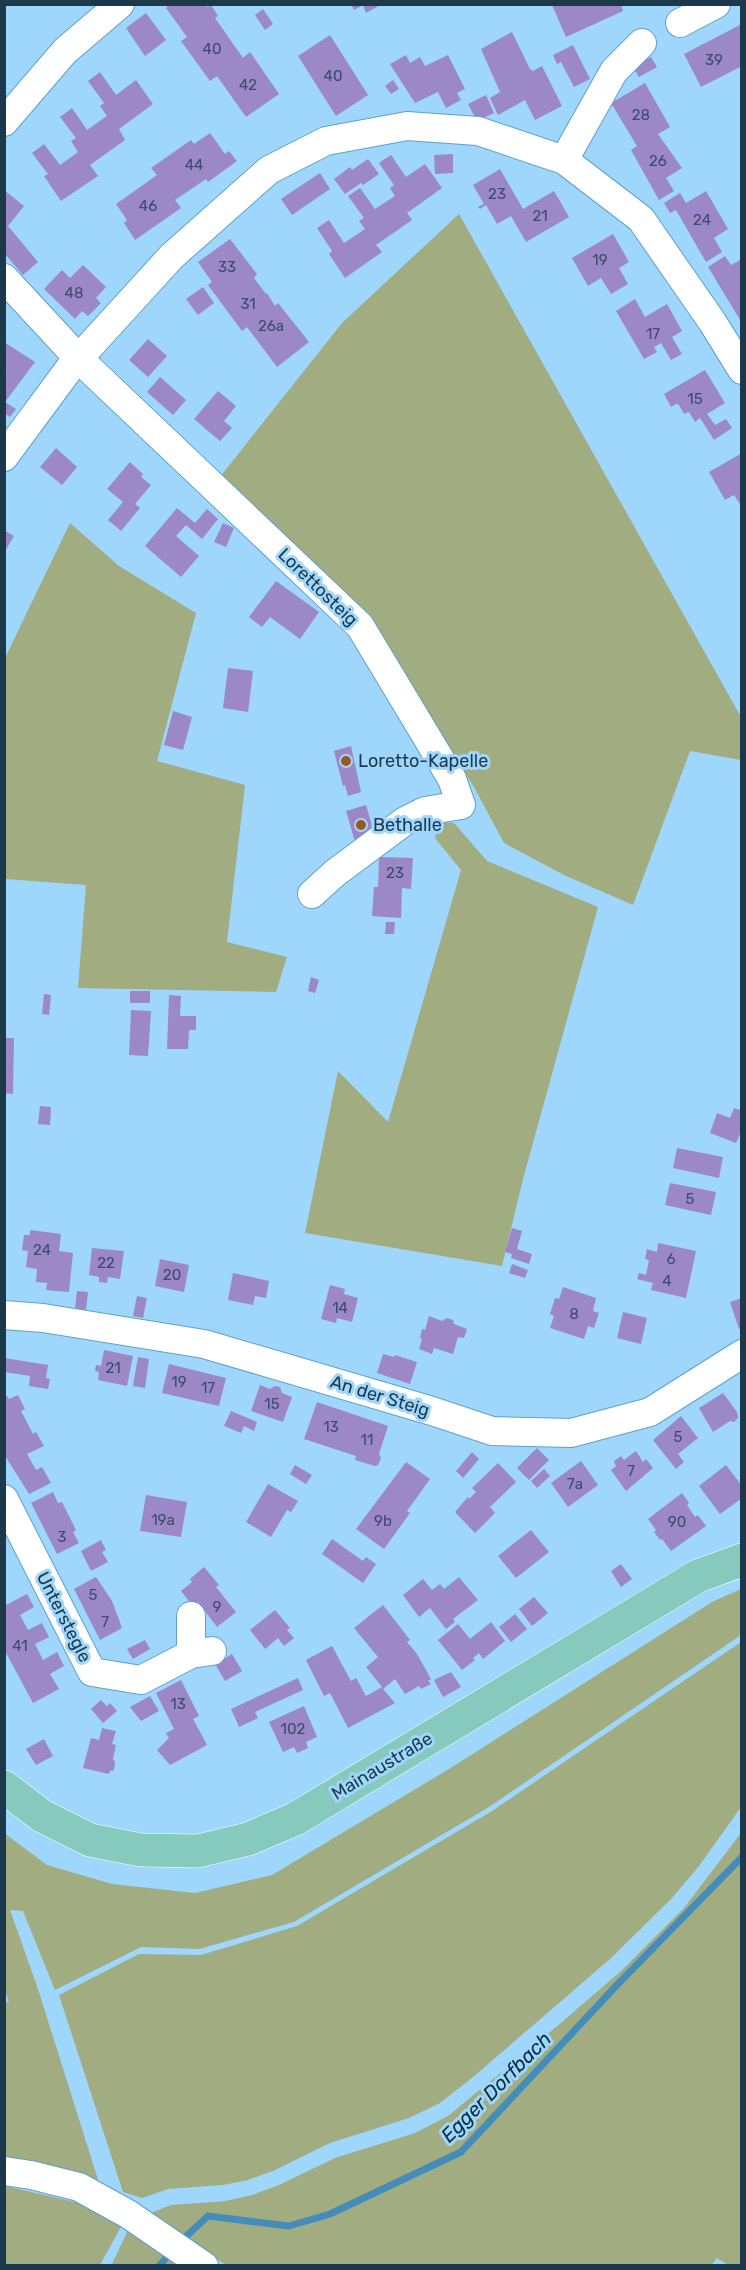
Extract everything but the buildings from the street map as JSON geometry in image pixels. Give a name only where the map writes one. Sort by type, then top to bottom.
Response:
[{"type":"main road","name":"Mainaustraße","points":[[4,1787],[42,1816],[90,1840],[141,1850],[198,1851],[248,1839],[295,1819],[698,1576],[741,1560]]},
{"type":"street","points":[[4,122],[65,51],[120,4]]},
{"type":"street","points":[[680,23],[716,4]]},
{"type":"street","points":[[564,160],[615,71],[642,43]]},
{"type":"street","points":[[4,457],[69,369],[171,257],[269,170],[326,141],[407,126],[478,131],[564,160],[641,219],[713,323],[741,370]]},
{"type":"street","name":"Lorettosteig","points":[[4,278],[79,359],[360,626],[452,779],[461,805],[425,811],[405,821],[335,873],[312,894]]},
{"type":"street","name":"An der Steig","points":[[4,1315],[43,1318],[204,1344],[492,1431],[571,1433],[650,1412],[741,1354]]},
{"type":"street","name":"Unterstegle","points":[[4,1499],[92,1672],[141,1680],[202,1652],[191,1617]]},
{"type":"street","points":[[4,2171],[79,2187],[128,2214],[185,2253]]},
{"type":"green space","points":[[459,214],[741,717],[741,760],[690,751],[633,905],[564,875],[504,843],[474,787],[395,660],[220,477],[342,323]]},
{"type":"green space","points":[[70,523],[119,566],[196,613],[157,761],[245,785],[227,942],[287,957],[276,992],[78,988],[86,885],[5,879],[5,658]]},
{"type":"green space","points":[[439,822],[454,823],[487,861],[598,907],[523,1179],[502,1266],[305,1233],[338,1071],[388,1122],[461,870],[435,838]]},
{"type":"green space","points":[[741,1589],[741,1635],[489,1807],[294,1922],[199,1949],[141,1947],[55,1990],[23,1911],[10,1910],[38,1989],[100,2186],[5,2162],[4,2004],[9,2001],[4,1990],[4,1833],[47,1865],[112,1884],[195,1893],[272,1875],[449,1769],[712,1602]]},
{"type":"green space","points":[[741,1642],[741,1807],[699,1866],[672,1898],[610,1959],[473,2077],[440,2103],[409,2118],[330,2143],[273,2171],[248,2180],[223,2185],[168,2189],[142,2198],[123,2192],[59,1995],[139,1954],[201,1955],[297,1926],[492,1811]]},
{"type":"green space","points":[[741,1833],[741,2265],[728,2265],[717,2258],[711,2266],[226,2265],[215,2258],[196,2254],[151,2223],[153,2212],[171,2205],[225,2201],[252,2195],[279,2185],[335,2158],[415,2133],[448,2116],[621,1971],[684,1908]]},
{"type":"green space","points":[[5,2186],[128,2214],[100,2265],[5,2266]]},
{"type":"green space","points":[[130,2226],[184,2266],[111,2266]]},
{"type":"waterway","name":"Egger Dorfbach","points":[[181,2241],[208,2216],[289,2226],[330,2214],[461,2152],[616,1986],[742,1857]]},
{"type":"waterway","name":"Egger Dorfbach","points":[[159,2266],[171,2252]]},
{"type":"place","name":"Loretto-Kapelle","points":[[346,761]]},
{"type":"place","name":"Bethalle","points":[[361,825]]}]
